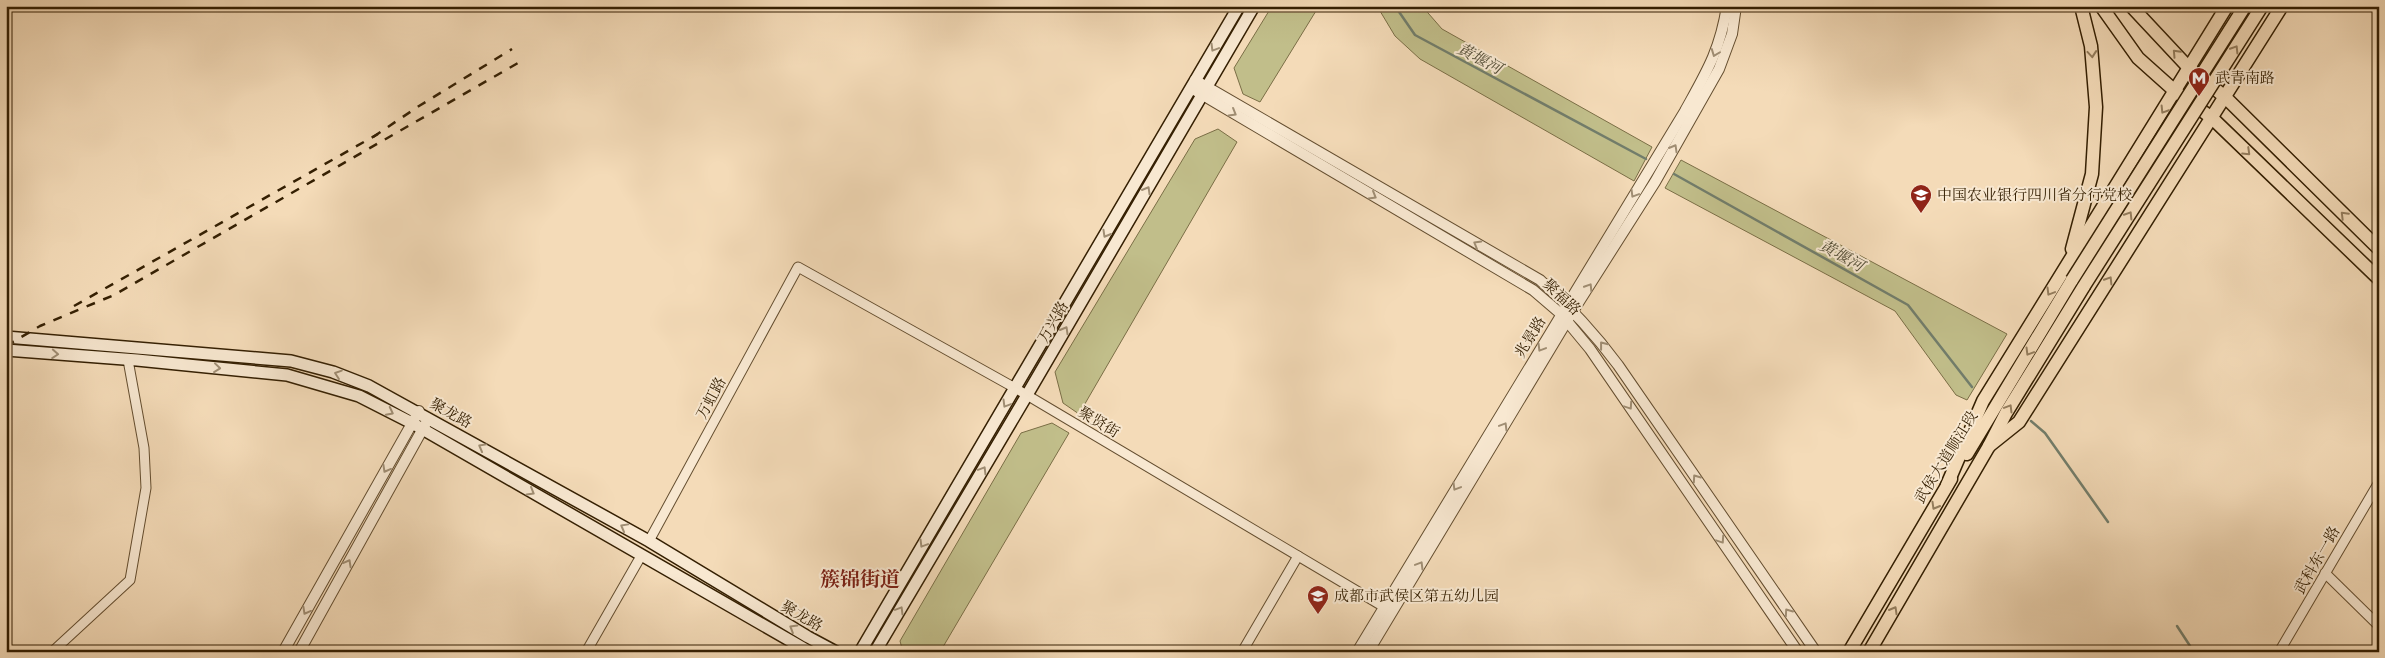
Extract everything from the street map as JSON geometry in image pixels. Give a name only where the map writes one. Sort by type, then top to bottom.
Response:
[{"type":"main road","points":[[860,652],[1239,6]]},
{"type":"main road","name":"万兴路","points":[[875,652],[1027,396],[1254,6]]},
{"type":"main road","points":[[2068,262],[2092,174],[2096,107],[2091,46],[2081,6]]},
{"type":"main road","points":[[2101,6],[2138,58],[2176,92],[2212,118],[2379,279]]},
{"type":"main road","points":[[2131,6],[2189,68],[2225,97],[2379,249]]},
{"type":"main road","points":[[1947,485],[1983,401],[2068,262],[2176,92],[2227,6]]},
{"type":"main road","points":[[2078,283],[2245,6]]},
{"type":"main road","points":[[2078,283],[2262,6]]},
{"type":"main road","points":[[1990,446],[2019,422],[2282,6]]},
{"type":"main road","name":"武侯大道顺江段","points":[[1869,652],[1990,446],[2006,413],[2078,283]]},
{"type":"main road","name":"武侯大道顺江段","points":[[1850,652],[1947,485],[2078,283]]},
{"type":"main road","name":"聚龙路","points":[[6,337],[291,361],[333,372],[369,386],[430,418],[649,541],[836,652]]},
{"type":"main road","name":"聚龙路","points":[[6,350],[287,375],[359,396],[412,423],[810,652]]},
{"type":"street","name":"兆景路","points":[[1368,652],[1685,111],[1713,60],[1723,34],[1727,6]]},
{"type":"street","name":"兆景路","points":[[1570,308],[1655,182],[1719,68],[1732,34],[1736,6]]},
{"type":"street","name":"聚福路","points":[[1193,84],[1533,290],[1565,318],[1590,349],[1798,652]]},
{"type":"street","points":[[1205,91],[1540,280],[1570,308],[1618,365],[1816,652]]},
{"type":"street","name":"聚贤街","points":[[798,267],[1016,388],[1384,607]]},
{"type":"street","name":"万虹路","points":[[649,541],[798,267]]},
{"type":"street","name":"兆景路","points":[[1357,652],[1565,318]]},
{"type":"street","points":[[52,652],[130,580],[146,488],[144,448],[128,360]]},
{"type":"street","points":[[283,652],[418,412]]},
{"type":"street","points":[[299,652],[422,429],[430,418]]},
{"type":"street","name":"武科东一路","points":[[2279,652],[2379,482]]},
{"type":"street","points":[[586,652],[641,556]]},
{"type":"street","points":[[1242,652],[1298,556]]},
{"type":"street","points":[[2324,573],[2379,626]]},
{"type":"shaded area","points":[[1272,6],[1319,6],[1260,102],[1243,94],[1234,68]]},
{"type":"shaded area","points":[[1377,6],[1422,6],[1442,29],[1652,147],[1634,181],[1420,59],[1395,36]]},
{"type":"shaded area","points":[[1218,129],[1237,142],[1079,414],[1063,403],[1055,372],[1195,139]]},
{"type":"shaded area","points":[[1681,160],[2007,334],[1967,400],[1956,395],[1895,311],[1665,188]]},
{"type":"shaded area","points":[[1052,423],[1069,433],[940,652],[903,652],[900,641],[1021,433]]},
{"type":"waterway","name":"黄堰河","points":[[1395,6],[1415,35],[1646,159]]},
{"type":"waterway","name":"黄堰河","points":[[1674,174],[1908,305],[1972,387]]},
{"type":"waterway","name":"黄堰河","points":[[2031,421],[2045,433],[2108,522]]},
{"type":"waterway","name":"黄堰河","points":[[2177,626],[2194,652]]},
{"type":"railway","points":[[373,137],[419,106],[512,49]]},
{"type":"railway","points":[[6,346],[40,326],[114,295],[518,63]]},
{"type":"railway","points":[[74,306],[378,134]]},
{"type":"place","name":"武青南路","points":[[2199,97]]},
{"type":"place","name":"中国农业银行四川省分行党校","points":[[1921,214]]},
{"type":"place","name":"成都市武侯区第五幼儿园","points":[[1318,615]]},
{"type":"district","name":"簇锦街道","points":[[860,579]]}]
